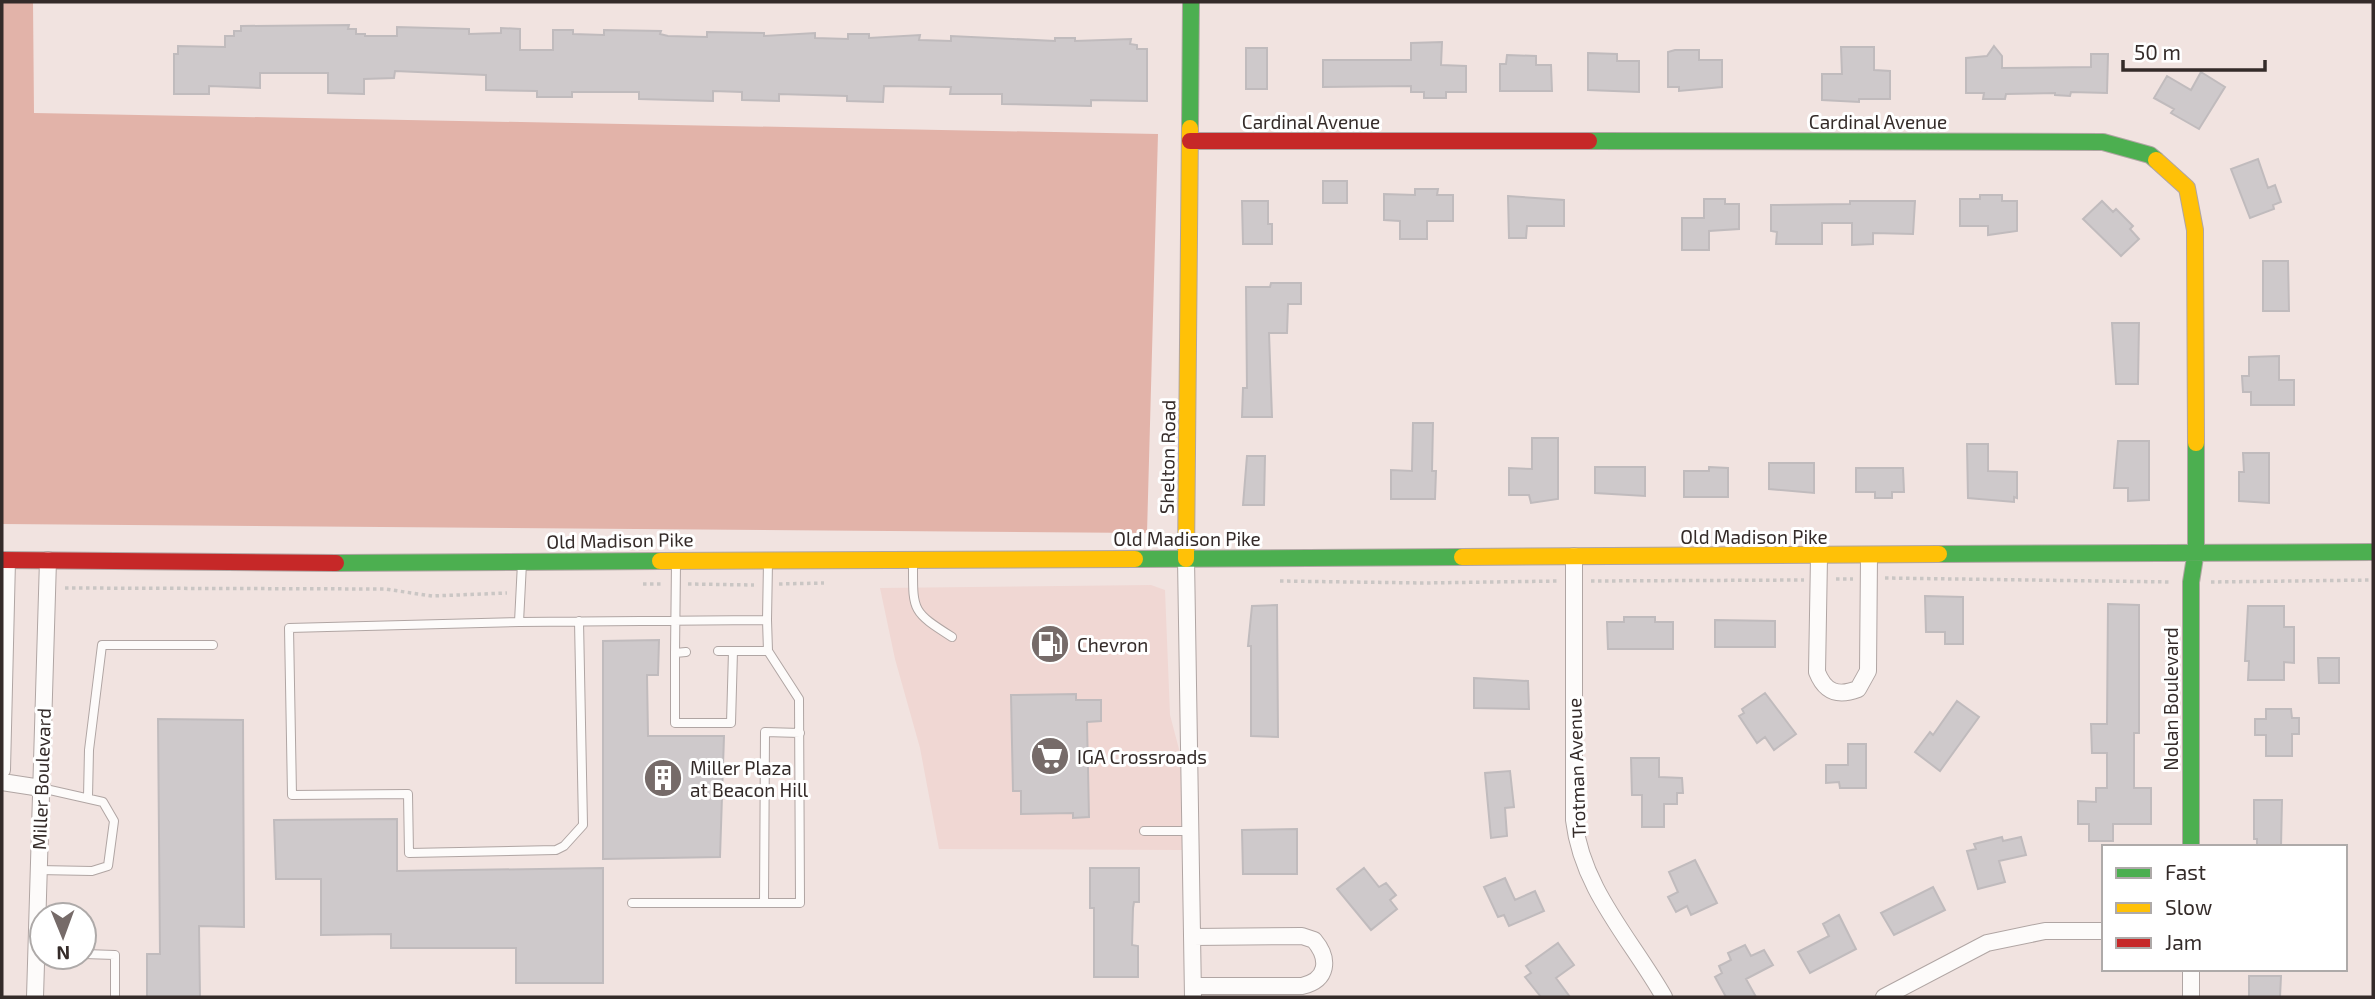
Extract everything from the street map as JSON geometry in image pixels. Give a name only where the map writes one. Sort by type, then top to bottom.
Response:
[{"type":"main road","name":"Shelton Road","points":[[1186,559],[1191,2]]},
{"type":"main road","name":"Cardinal Avenue","points":[[1190,141],[2103,142],[2150,155],[2186,188],[2194,230],[2196,551]]},
{"type":"main road","name":"Nolan Boulevard","points":[[2191,845],[2191,582],[2196,551]]},
{"type":"main road","name":"Old Madison Pike","points":[[4,560],[198,564],[2373,552]]},
{"type":"street","name":"Trotman Avenue","points":[[1574,556],[1576,843],[1604,906],[1637,952],[1664,997]]},
{"type":"street","points":[[1819,557],[1817,672],[1822,684],[1830,692],[1844,694],[1858,690],[1868,671],[1869,556]]},
{"type":"street","name":"Shelton Road","points":[[1186,559],[1193,992]]},
{"type":"street","name":"Miller Boulevard","points":[[2,770],[4,560]]},
{"type":"street","name":"Miller Boulevard","points":[[38,901],[48,560]]},
{"type":"street","points":[[2,782],[41,788]]},
{"type":"street","points":[[1884,997],[1987,943],[2045,931],[2102,931]]},
{"type":"street","points":[[1192,937],[1301,936],[1314,940],[1325,960],[1324,972],[1315,983],[1193,992]]},
{"type":"street","name":"Miller Boulevard","points":[[35,997],[37,971]]},
{"type":"street","points":[[2191,971],[2191,997]]},
{"type":"lane","points":[[632,903],[800,903],[799,699],[768,652],[768,559]]},
{"type":"lane","points":[[912,559],[915,609],[923,618],[952,637]]},
{"type":"lane","points":[[676,560],[675,723],[731,723],[733,652]]},
{"type":"lane","points":[[519,622],[522,562]]},
{"type":"lane","points":[[579,621],[583,825],[564,846],[556,850],[409,853],[408,794],[292,795],[289,628],[519,622],[579,621],[676,620],[767,620]]},
{"type":"lane","points":[[88,797],[89,750],[102,645],[213,645]]},
{"type":"lane","points":[[718,651],[768,652]]},
{"type":"lane","points":[[675,653],[686,652]]},
{"type":"lane","points":[[764,903],[765,732],[800,733]]},
{"type":"lane","points":[[38,870],[92,871],[108,866],[114,821],[103,802],[41,788]]},
{"type":"lane","points":[[1144,831],[1190,831]]},
{"type":"lane","points":[[98,954],[115,955],[115,997]]},
{"type":"path","points":[[1278,581],[1423,583],[1869,578],[2191,582],[2373,580]]},
{"type":"path","points":[[634,584],[834,583]]},
{"type":"path","points":[[65,588],[386,589],[432,596],[503,594],[521,589]]},
{"type":"shaded area","points":[[2,2],[33,2],[34,113],[1158,134],[1147,533],[2,524]]},
{"type":"shaded area","points":[[1151,585],[1165,590],[1170,715],[1180,753],[1183,850],[939,849],[920,748],[895,659],[880,588]]},
{"type":"building","points":[[349,25],[348,29],[356,29],[356,34],[365,36],[397,36],[397,27],[469,29],[469,34],[501,33],[501,28],[520,29],[520,50],[553,50],[553,30],[604,35],[604,30],[661,31],[660,34],[668,36],[707,37],[707,32],[764,33],[764,36],[815,33],[815,38],[848,39],[848,34],[869,34],[869,38],[920,35],[919,40],[951,41],[951,36],[1055,41],[1055,38],[1075,38],[1075,41],[1131,39],[1130,44],[1137,45],[1137,49],[1147,49],[1147,101],[1091,100],[1091,106],[1002,104],[1002,94],[950,94],[951,87],[884,86],[883,102],[847,101],[847,96],[779,94],[779,101],[742,100],[742,92],[713,91],[713,101],[639,99],[639,92],[572,92],[572,97],[537,97],[537,91],[486,90],[486,75],[395,71],[394,78],[364,79],[364,94],[328,93],[328,73],[260,73],[260,88],[209,86],[209,94],[174,94],[174,54],[178,54],[178,46],[225,47],[225,36],[234,36],[234,31],[241,31],[241,26]]},
{"type":"building","points":[[1442,42],[1441,65],[1466,66],[1466,92],[1446,92],[1446,98],[1424,98],[1424,92],[1411,92],[1411,86],[1323,87],[1323,60],[1411,60],[1411,43]]},
{"type":"building","points":[[1994,46],[2002,56],[2002,68],[2091,67],[2091,54],[2108,54],[2107,93],[2071,92],[2070,96],[2055,93],[2006,94],[2005,99],[1983,99],[1984,93],[1966,93],[1966,58],[1987,56]]},
{"type":"building","points":[[1841,47],[1874,47],[1874,70],[1890,71],[1890,99],[1859,99],[1859,102],[1822,100],[1822,74],[1842,74]]},
{"type":"building","points":[[1246,48],[1267,48],[1267,89],[1246,89]]},
{"type":"building","points":[[1699,50],[1699,60],[1722,60],[1722,87],[1679,91],[1679,87],[1668,87],[1668,52]]},
{"type":"building","points":[[1588,53],[1617,54],[1617,61],[1639,61],[1639,92],[1588,90]]},
{"type":"building","points":[[1507,55],[1536,56],[1536,65],[1551,65],[1552,91],[1500,91],[1500,64],[1506,64]]},
{"type":"building","points":[[2201,72],[2225,87],[2199,129],[2171,113],[2174,109],[2154,98],[2167,76],[2191,90]]},
{"type":"building","points":[[2258,159],[2268,188],[2275,185],[2281,202],[2273,205],[2274,209],[2250,218],[2231,169]]},
{"type":"building","points":[[1323,181],[1347,181],[1347,203],[1323,203]]},
{"type":"building","points":[[1415,189],[1438,189],[1437,195],[1453,195],[1453,221],[1427,221],[1427,239],[1400,239],[1400,221],[1384,220],[1384,194],[1415,195]]},
{"type":"building","points":[[1980,195],[2002,195],[2002,201],[2017,201],[2017,231],[1988,235],[1988,226],[1960,226],[1960,199],[1980,199]]},
{"type":"building","points":[[1508,196],[1564,200],[1564,226],[1527,226],[1526,238],[1509,238]]},
{"type":"building","points":[[1704,199],[1725,199],[1725,204],[1739,204],[1739,229],[1709,231],[1709,250],[1682,250],[1682,218],[1704,218]]},
{"type":"building","points":[[1242,201],[1268,201],[1268,224],[1272,224],[1272,244],[1243,244]]},
{"type":"building","points":[[1850,201],[1915,201],[1913,234],[1873,233],[1873,244],[1852,245],[1852,223],[1822,223],[1822,244],[1776,244],[1777,232],[1771,231],[1771,205],[1850,204]]},
{"type":"building","points":[[2102,201],[2113,212],[2116,209],[2133,226],[2130,229],[2139,239],[2121,256],[2083,219]]},
{"type":"building","points":[[2263,261],[2288,261],[2289,311],[2263,311]]},
{"type":"building","points":[[1271,283],[1301,283],[1301,304],[1288,304],[1287,333],[1269,333],[1272,417],[1242,417],[1243,388],[1247,388],[1246,287],[1270,287]]},
{"type":"building","points":[[2112,323],[2139,323],[2138,384],[2116,384]]},
{"type":"building","points":[[2279,356],[2279,380],[2294,380],[2294,405],[2251,405],[2251,392],[2243,392],[2242,376],[2249,376],[2249,357]]},
{"type":"building","points":[[1413,423],[1433,423],[1432,471],[1436,471],[1435,499],[1391,499],[1391,470],[1412,471]]},
{"type":"building","points":[[1532,438],[1558,438],[1558,499],[1531,503],[1529,495],[1509,495],[1509,468],[1532,469]]},
{"type":"building","points":[[2118,441],[2149,441],[2149,500],[2128,501],[2128,488],[2114,488]]},
{"type":"building","points":[[1967,444],[1988,444],[1988,471],[2017,472],[2017,498],[2014,497],[2014,502],[1968,498]]},
{"type":"building","points":[[2243,453],[2269,453],[2269,503],[2239,501],[2239,472],[2244,472]]},
{"type":"building","points":[[1247,456],[1265,456],[1264,505],[1243,505]]},
{"type":"building","points":[[1769,463],[1814,463],[1814,493],[1769,489]]},
{"type":"building","points":[[1595,467],[1645,467],[1645,496],[1595,493]]},
{"type":"building","points":[[1709,467],[1728,468],[1728,497],[1684,497],[1684,471],[1709,471]]},
{"type":"building","points":[[1856,468],[1903,468],[1904,492],[1892,492],[1892,498],[1875,498],[1875,492],[1856,492]]},
{"type":"building","points":[[1925,596],[1963,597],[1963,644],[1945,644],[1945,632],[1926,632]]},
{"type":"building","points":[[2108,604],[2139,605],[2139,733],[2134,733],[2134,788],[2151,788],[2151,824],[2113,824],[2113,841],[2089,841],[2089,824],[2078,824],[2078,801],[2096,802],[2096,788],[2107,788],[2107,753],[2092,753],[2091,724],[2107,724]]},
{"type":"building","points":[[1277,605],[1278,737],[1251,736],[1251,646],[1248,646],[1252,606]]},
{"type":"building","points":[[2248,606],[2284,606],[2284,627],[2294,627],[2294,663],[2284,662],[2284,680],[2248,680],[2249,661],[2245,661]]},
{"type":"building","points":[[1624,617],[1655,617],[1655,622],[1673,622],[1673,649],[1608,649],[1607,622],[1624,622]]},
{"type":"building","points":[[1715,620],[1775,621],[1775,647],[1715,647]]},
{"type":"building","points":[[659,640],[658,675],[647,675],[648,736],[724,736],[720,857],[603,859],[603,641]]},
{"type":"building","points":[[2318,658],[2339,658],[2339,683],[2319,683]]},
{"type":"building","points":[[1474,678],[1528,681],[1529,709],[1474,708]]},
{"type":"building","points":[[1765,693],[1796,734],[1774,750],[1765,737],[1757,743],[1739,716],[1744,713],[1742,709]]},
{"type":"building","name":"IGA Crossroads","points":[[1076,694],[1076,700],[1101,700],[1101,721],[1087,722],[1089,817],[1073,818],[1073,813],[1021,814],[1021,791],[1013,791],[1011,695]]},
{"type":"building","points":[[1957,701],[1979,717],[1940,771],[1915,752],[1930,732],[1933,735]]},
{"type":"building","points":[[2266,709],[2291,709],[2292,718],[2299,718],[2299,734],[2292,734],[2292,756],[2266,756],[2266,735],[2255,735],[2255,719],[2266,719]]},
{"type":"building","points":[[158,719],[243,720],[244,927],[199,926],[200,997],[147,997],[147,954],[160,954]]},
{"type":"building","points":[[1848,744],[1866,744],[1866,788],[1840,788],[1839,782],[1826,783],[1826,765],[1848,765]]},
{"type":"building","points":[[1631,758],[1659,758],[1659,777],[1682,778],[1683,793],[1677,793],[1677,804],[1664,804],[1664,827],[1642,827],[1642,795],[1632,795]]},
{"type":"building","points":[[1510,771],[1514,807],[1505,808],[1507,836],[1491,838],[1485,773]]},
{"type":"building","points":[[2254,800],[2282,800],[2281,845],[2257,845],[2257,839],[2254,839]]},
{"type":"building","name":"Miller Plaza at Beacon Hill","points":[[397,819],[397,871],[603,868],[603,983],[516,983],[516,948],[391,948],[391,934],[321,935],[321,879],[276,879],[274,820]]},
{"type":"building","points":[[1297,829],[1297,874],[1243,874],[1242,830]]},
{"type":"building","points":[[2002,837],[2003,841],[2021,837],[2026,855],[1999,861],[2005,882],[1978,889],[1967,851],[1976,849],[1974,844]]},
{"type":"building","points":[[1695,860],[1717,903],[1691,915],[1687,906],[1676,912],[1668,897],[1678,892],[1669,872]]},
{"type":"building","points":[[1090,868],[1139,868],[1139,902],[1134,902],[1133,908],[1132,945],[1138,946],[1138,977],[1094,977],[1094,908],[1090,908]]},
{"type":"building","points":[[1364,868],[1379,887],[1386,883],[1396,895],[1390,900],[1397,909],[1371,930],[1337,889]]},
{"type":"building","points":[[1505,878],[1515,900],[1535,891],[1544,911],[1509,926],[1504,915],[1498,917],[1484,887]]},
{"type":"building","points":[[1933,887],[1945,910],[1894,935],[1881,913]]},
{"type":"building","points":[[1839,915],[1856,949],[1810,973],[1798,952],[1829,936],[1823,924]]},
{"type":"building","points":[[1558,943],[1574,965],[1556,978],[1570,997],[1541,997],[1525,977],[1531,973],[1526,966]]},
{"type":"building","points":[[1745,945],[1751,956],[1764,950],[1773,965],[1746,979],[1756,997],[1726,997],[1715,977],[1722,973],[1719,966],[1731,960],[1728,953]]},
{"type":"building","points":[[2249,976],[2281,976],[2280,997],[2249,997]]},
{"type":"traffic: fast","points":[[1190,128],[1191,2]]},
{"type":"traffic: fast","points":[[1589,141],[2103,142],[2150,155],[2156,160]]},
{"type":"traffic: fast","points":[[2191,845],[2191,582],[2196,551],[2196,443]]},
{"type":"traffic: fast","points":[[1939,554],[2373,552]]},
{"type":"traffic: fast","points":[[1135,559],[1462,557]]},
{"type":"traffic: fast","points":[[336,563],[660,561]]},
{"type":"traffic: slow","points":[[1186,559],[1190,128]]},
{"type":"traffic: slow","points":[[2156,160],[2187,188],[2195,230],[2196,443]]},
{"type":"traffic: slow","points":[[1462,557],[1939,554]]},
{"type":"traffic: slow","points":[[660,561],[1135,559]]},
{"type":"traffic: jam","points":[[1190,141],[1589,141]]},
{"type":"traffic: jam","points":[[2,560],[336,563]]},
{"type":"place","name":"Chevron","points":[[1050,644]]},
{"type":"place","name":"IGA Crossroads","points":[[1050,756]]},
{"type":"place","name":"Miller Plaza at Beacon Hill","points":[[663,778]]}]
